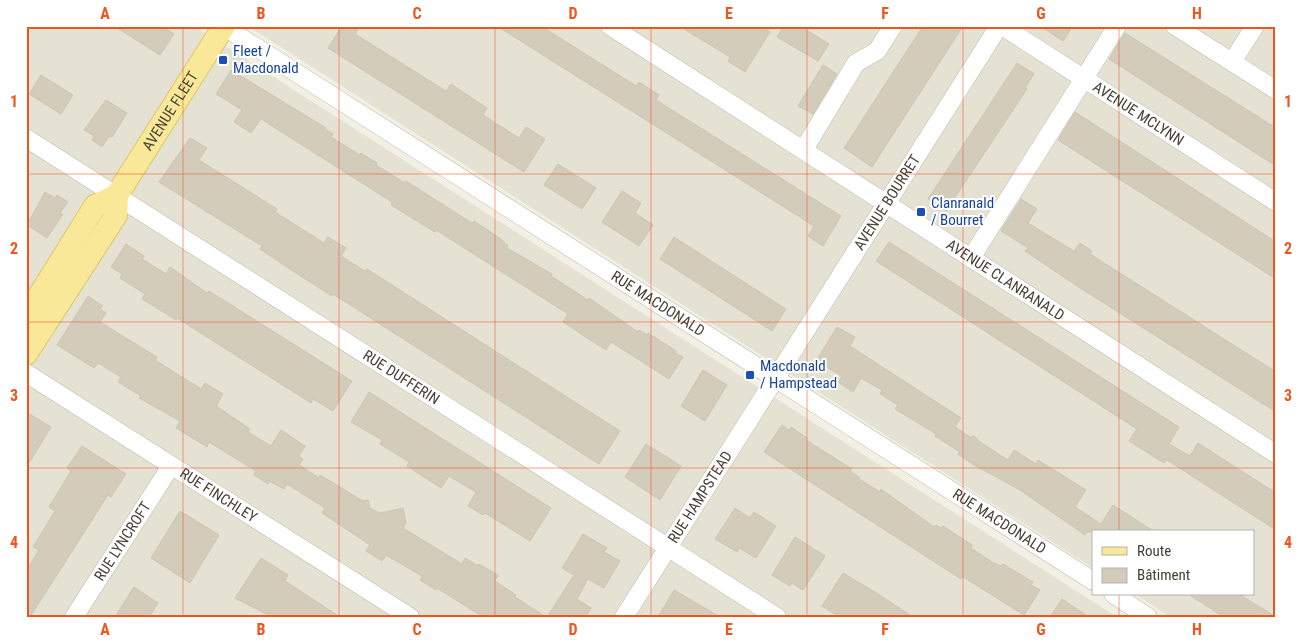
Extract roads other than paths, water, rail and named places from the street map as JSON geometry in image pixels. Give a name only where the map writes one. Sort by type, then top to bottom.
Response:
[{"type":"main road","name":"AVENUE FLEET","points":[[26,354],[116,216],[117,195],[224,26]]},
{"type":"main road","points":[[26,317],[94,206],[117,195]]},
{"type":"street","name":"RUE MACDONALD","points":[[224,26],[1092,580]]},
{"type":"street","name":"AVENUE CLANRANALD","points":[[610,26],[1276,454]]},
{"type":"street","points":[[804,149],[856,64],[877,51],[893,26]]},
{"type":"street","name":"AVENUE MCLYNN","points":[[1000,26],[1276,202]]},
{"type":"street","name":"AVENUE BOURRET","points":[[776,377],[1000,26]]},
{"type":"street","points":[[971,258],[1117,26]]},
{"type":"street","points":[[1175,26],[1276,90]]},
{"type":"street","points":[[1232,62],[1255,26]]},
{"type":"street","name":"RUE DUFFERIN","points":[[26,138],[777,617]]},
{"type":"street","name":"RUE FINCHLEY","points":[[26,373],[410,617]]},
{"type":"street","name":"RUE HAMPSTEAD","points":[[624,617],[776,377]]},
{"type":"street","name":"RUE LYNCROFT","points":[[74,617],[171,466]]},
{"type":"street","points":[[1116,596],[1148,617]]},
{"type":"place","name":"Fleet / Macdonald","points":[[223,60]]},
{"type":"place","name":"Clanranald / Bourret","points":[[921,212]]},
{"type":"place","name":"Macdonald / Hampstead","points":[[750,375]]}]
